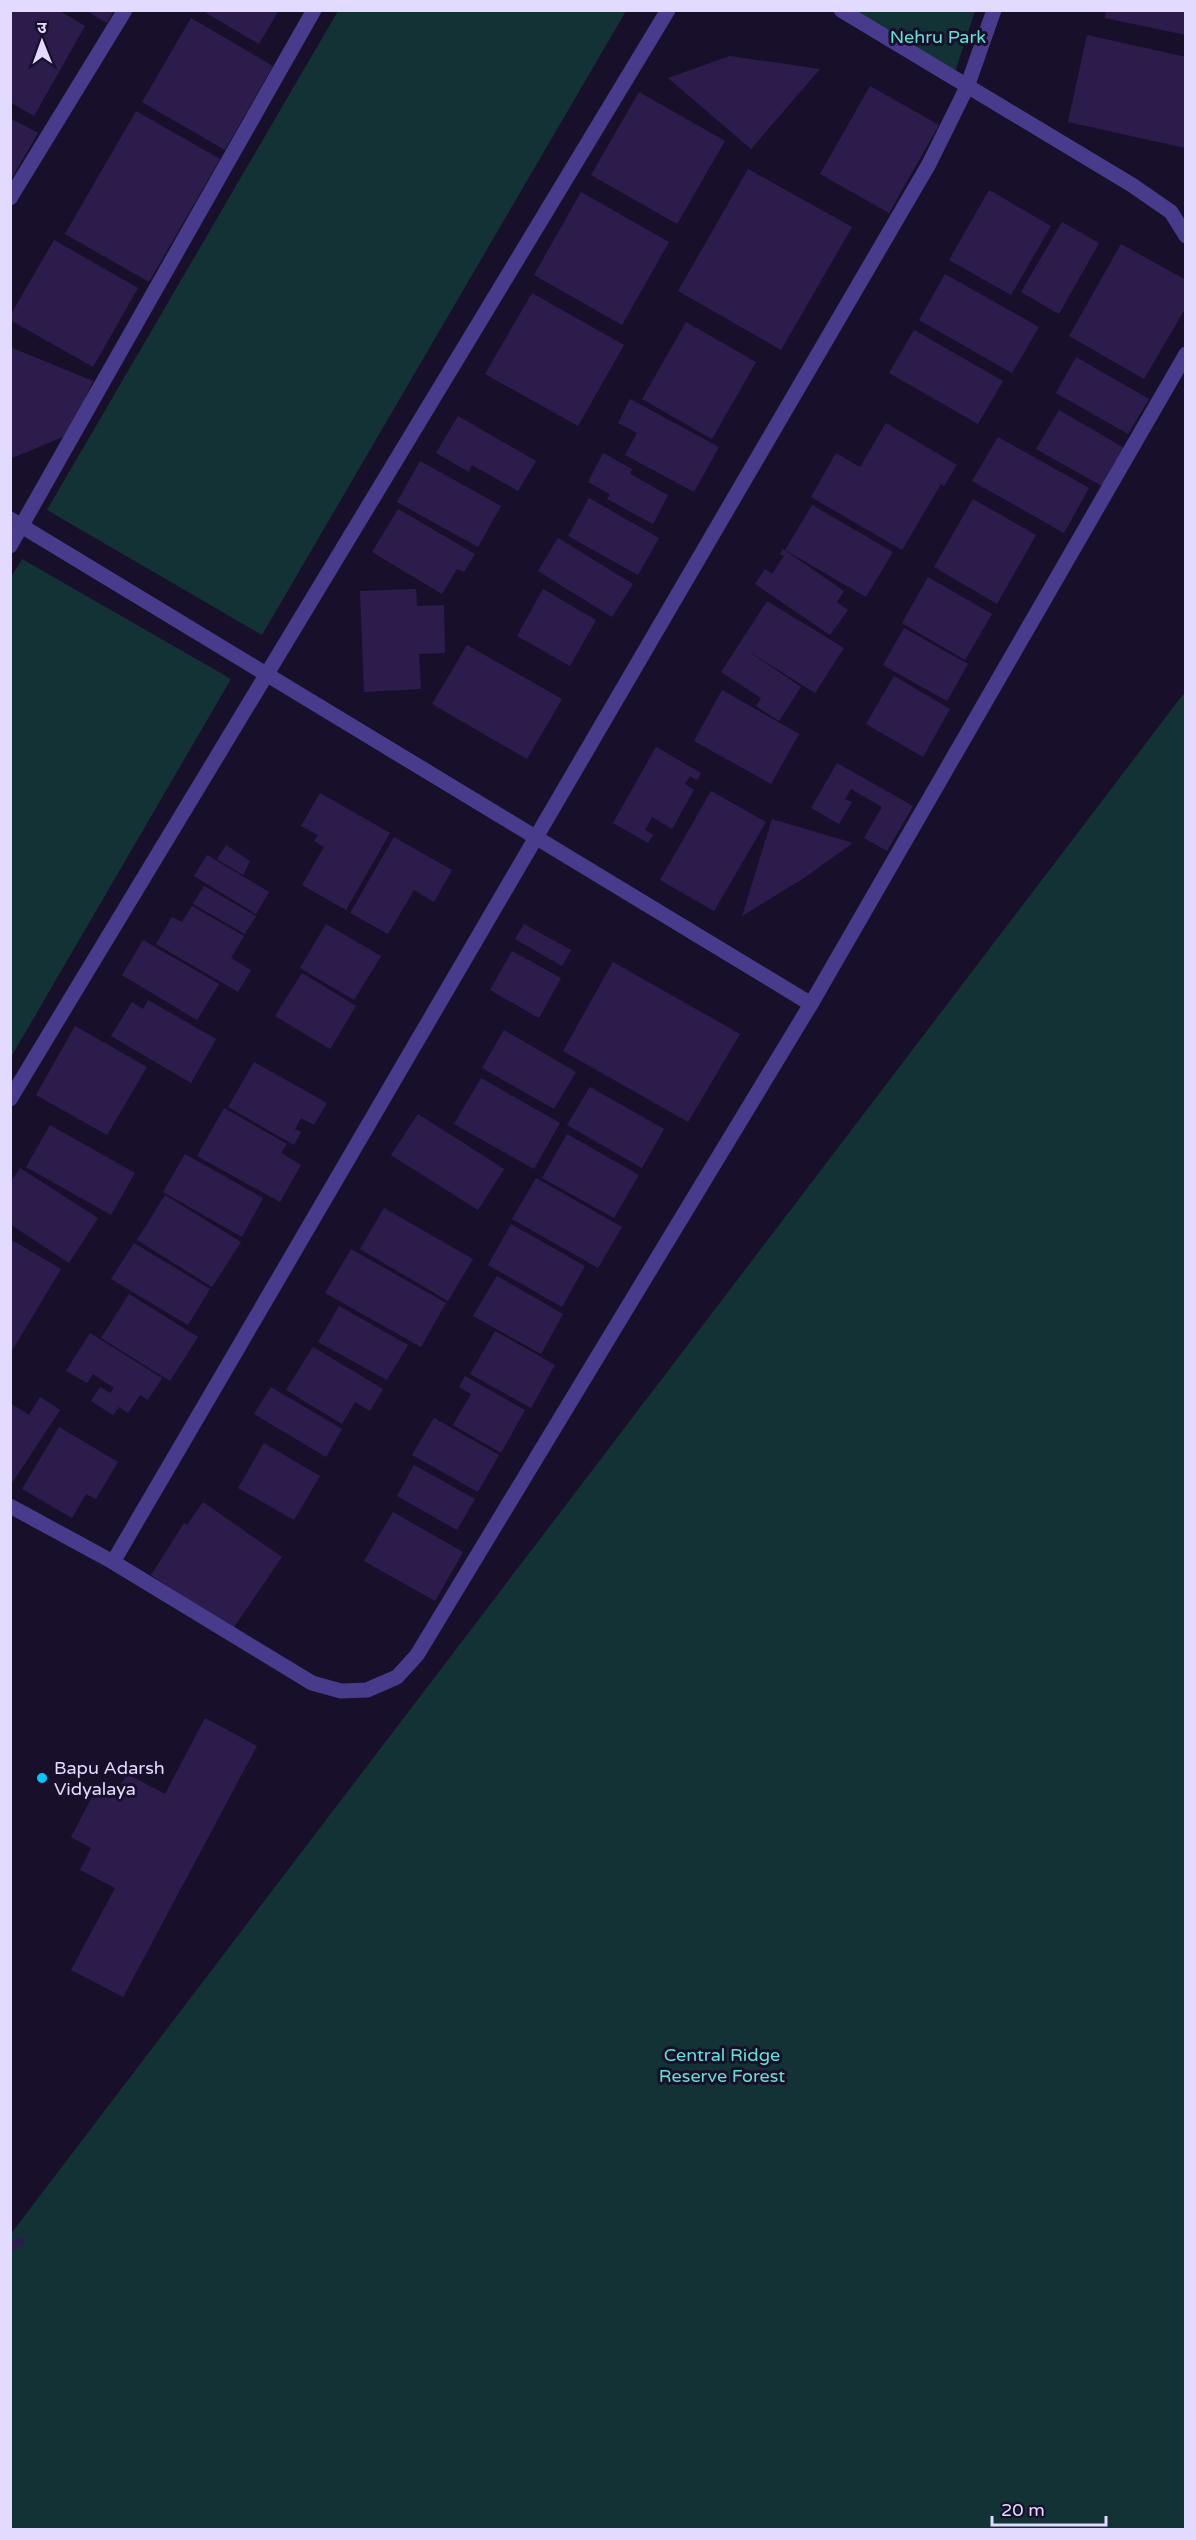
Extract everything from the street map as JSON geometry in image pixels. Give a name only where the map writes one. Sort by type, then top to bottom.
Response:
[{"type":"street","points":[[10,198],[125,10]]},
{"type":"street","points":[[10,546],[17,522],[314,10]]},
{"type":"street","points":[[10,1099],[668,10]]},
{"type":"street","points":[[841,10],[1132,185],[1171,212],[1185,236]]},
{"type":"street","points":[[113,1562],[534,837],[930,164],[967,87],[994,10]]},
{"type":"street","points":[[10,1506],[113,1562],[312,1683],[341,1691],[367,1690],[397,1677],[417,1655],[811,1004],[1185,354]]},
{"type":"street","points":[[17,522],[811,1004]]},
{"type":"green space","points":[[338,11],[626,11],[262,635],[47,510]]},
{"type":"green space","name":"Nehru Park","points":[[841,11],[975,11],[953,78]]},
{"type":"green space","points":[[22,559],[231,679],[11,1057],[10,579]]},
{"type":"green space","name":"Central Ridge Reserve Forest","points":[[1185,692],[1185,2529],[11,2529],[10,2235]]},
{"type":"building","points":[[10,10],[58,10],[85,26],[34,116],[10,102]]},
{"type":"building","points":[[85,10],[114,10],[107,23]]},
{"type":"building","points":[[201,10],[279,10],[259,44]]},
{"type":"building","points":[[1106,10],[1186,10],[1186,35],[1105,18]]},
{"type":"building","points":[[191,18],[273,66],[225,150],[142,102]]},
{"type":"building","points":[[1087,35],[1186,57],[1185,148],[1068,122]]},
{"type":"building","points":[[730,56],[820,69],[751,149],[668,78]]},
{"type":"building","points":[[870,86],[939,125],[889,213],[820,174]]},
{"type":"building","points":[[639,92],[725,141],[677,224],[591,175]]},
{"type":"building","points":[[136,111],[220,159],[149,282],[65,234]]},
{"type":"building","points":[[10,118],[38,133],[10,181]]},
{"type":"building","points":[[748,169],[852,227],[781,350],[678,291]]},
{"type":"building","points":[[989,190],[1051,226],[1011,295],[949,260]]},
{"type":"building","points":[[581,192],[669,242],[622,325],[534,275]]},
{"type":"building","points":[[1062,222],[1099,243],[1059,314],[1021,292]]},
{"type":"building","points":[[54,240],[138,288],[93,367],[10,320],[10,316]]},
{"type":"building","points":[[1121,244],[1186,280],[1186,307],[1144,379],[1069,336]]},
{"type":"building","points":[[945,274],[1039,327],[1012,373],[919,320]]},
{"type":"building","points":[[532,293],[624,345],[578,426],[485,374]]},
{"type":"building","points":[[686,322],[756,362],[712,439],[642,399]]},
{"type":"building","points":[[914,330],[1003,381],[978,424],[889,373]]},
{"type":"building","points":[[10,347],[93,381],[70,434],[10,459]]},
{"type":"building","points":[[1076,357],[1149,399],[1128,434],[1056,393]]},
{"type":"building","points":[[630,399],[719,447],[694,492],[625,455],[637,433],[618,423]]},
{"type":"building","points":[[1059,410],[1124,448],[1102,486],[1036,449]]},
{"type":"building","points":[[458,416],[536,461],[518,491],[472,465],[469,472],[436,453]]},
{"type":"building","points":[[886,423],[957,465],[944,486],[941,484],[902,550],[811,497],[836,453],[860,467]]},
{"type":"building","points":[[998,437],[1089,488],[1064,533],[972,481]]},
{"type":"building","points":[[603,453],[632,469],[630,474],[668,495],[653,524],[607,499],[610,494],[588,482]]},
{"type":"building","points":[[420,461],[501,506],[478,547],[397,502]]},
{"type":"building","points":[[589,498],[659,538],[638,575],[568,536]]},
{"type":"building","points":[[973,499],[1036,535],[997,604],[934,567]]},
{"type":"building","points":[[812,505],[893,552],[866,597],[785,550]]},
{"type":"building","points":[[398,509],[475,554],[464,572],[457,569],[442,594],[372,552]]},
{"type":"building","points":[[558,538],[633,584],[612,617],[538,571]]},
{"type":"building","points":[[783,549],[844,591],[837,602],[848,610],[830,635],[755,584],[765,569],[772,574],[784,556],[780,554]]},
{"type":"building","points":[[928,577],[992,614],[965,660],[902,623]]},
{"type":"building","points":[[416,589],[417,606],[444,605],[445,653],[419,654],[421,689],[364,692],[360,591]]},
{"type":"building","points":[[543,589],[596,620],[570,666],[517,636]]},
{"type":"building","points":[[767,601],[844,648],[815,693],[745,649],[801,687],[779,721],[756,706],[761,698],[721,672]]},
{"type":"building","points":[[904,628],[968,664],[947,701],[883,665]]},
{"type":"building","points":[[467,645],[562,699],[527,759],[432,704]]},
{"type":"building","points":[[894,676],[950,709],[923,757],[866,724]]},
{"type":"building","points":[[722,690],[799,734],[771,784],[694,741]]},
{"type":"building","points":[[656,747],[701,773],[697,780],[690,776],[685,784],[694,790],[672,829],[652,817],[645,830],[653,835],[648,843],[613,823]]},
{"type":"building","points":[[837,763],[913,806],[887,851],[864,838],[882,807],[851,789],[845,799],[852,802],[839,824],[811,808]]},
{"type":"building","points":[[711,791],[766,822],[714,911],[660,880]]},
{"type":"building","points":[[320,793],[390,833],[346,910],[302,885],[324,847],[314,841],[318,835],[301,826]]},
{"type":"building","points":[[772,819],[853,843],[804,878],[742,916]]},
{"type":"building","points":[[394,837],[452,870],[434,902],[414,890],[388,934],[350,913]]},
{"type":"building","points":[[226,845],[250,861],[243,875],[217,859]]},
{"type":"building","points":[[207,855],[269,892],[256,914],[194,876]]},
{"type":"building","points":[[204,886],[256,916],[245,934],[193,904]]},
{"type":"building","points":[[192,906],[244,936],[231,958],[251,970],[238,992],[156,944],[172,917],[182,922]]},
{"type":"building","points":[[326,924],[381,956],[354,1000],[300,968]]},
{"type":"building","points":[[524,924],[571,950],[562,966],[515,939]]},
{"type":"building","points":[[143,940],[219,984],[197,1020],[122,975]]},
{"type":"building","points":[[512,951],[561,978],[539,1018],[490,990]]},
{"type":"building","points":[[613,962],[740,1034],[688,1122],[563,1051]]},
{"type":"building","points":[[302,973],[356,1006],[330,1049],[275,1016]]},
{"type":"building","points":[[148,1000],[216,1039],[191,1083],[111,1036],[132,1002],[143,1009]]},
{"type":"building","points":[[75,1026],[147,1067],[107,1135],[36,1095]]},
{"type":"building","points":[[504,1030],[576,1072],[554,1109],[482,1068]]},
{"type":"building","points":[[254,1062],[327,1103],[314,1125],[301,1118],[295,1129],[301,1132],[294,1145],[228,1107]]},
{"type":"building","points":[[481,1078],[560,1123],[534,1169],[454,1124]]},
{"type":"building","points":[[590,1087],[664,1129],[642,1168],[567,1125]]},
{"type":"building","points":[[224,1108],[287,1144],[281,1153],[301,1165],[280,1202],[197,1156]]},
{"type":"building","points":[[418,1114],[504,1169],[478,1210],[391,1155]]},
{"type":"building","points":[[50,1125],[135,1173],[111,1215],[26,1167]]},
{"type":"building","points":[[567,1134],[639,1175],[614,1218],[542,1178]]},
{"type":"building","points":[[185,1154],[263,1198],[242,1237],[163,1192]]},
{"type":"building","points":[[20,1168],[98,1218],[69,1263],[10,1224],[10,1183]]},
{"type":"building","points":[[536,1178],[622,1227],[598,1268],[512,1219]]},
{"type":"building","points":[[165,1195],[241,1242],[212,1287],[137,1240]]},
{"type":"building","points":[[384,1208],[473,1259],[448,1301],[360,1249]]},
{"type":"building","points":[[511,1224],[585,1266],[562,1307],[488,1265]]},
{"type":"building","points":[[10,1239],[61,1269],[13,1349],[10,1348]]},
{"type":"building","points":[[134,1243],[210,1289],[188,1325],[111,1279]]},
{"type":"building","points":[[351,1249],[446,1303],[421,1347],[325,1293]]},
{"type":"building","points":[[497,1276],[563,1314],[541,1354],[473,1316]]},
{"type":"building","points":[[129,1294],[198,1337],[170,1381],[101,1338]]},
{"type":"building","points":[[339,1306],[408,1345],[387,1380],[318,1342]]},
{"type":"building","points":[[495,1331],[555,1365],[531,1408],[470,1374]]},
{"type":"building","points":[[90,1333],[162,1378],[148,1400],[140,1395],[128,1413],[119,1407],[113,1415],[91,1401],[100,1387],[110,1393],[114,1388],[93,1374],[87,1383],[66,1371]]},
{"type":"building","points":[[313,1347],[383,1389],[370,1411],[355,1402],[342,1424],[286,1390]]},
{"type":"building","points":[[465,1376],[525,1410],[501,1453],[453,1425],[471,1394],[459,1387]]},
{"type":"building","points":[[271,1387],[342,1429],[326,1457],[254,1414]]},
{"type":"building","points":[[40,1397],[60,1410],[10,1486],[10,1403],[29,1415]]},
{"type":"building","points":[[434,1418],[499,1455],[478,1492],[412,1455]]},
{"type":"building","points":[[59,1427],[118,1462],[96,1499],[86,1494],[72,1518],[22,1489]]},
{"type":"building","points":[[264,1443],[320,1476],[294,1520],[238,1488]]},
{"type":"building","points":[[414,1465],[475,1499],[457,1530],[397,1496]]},
{"type":"building","points":[[203,1502],[282,1557],[232,1630],[151,1575],[184,1523],[187,1525]]},
{"type":"building","points":[[393,1512],[463,1552],[435,1601],[364,1561]]},
{"type":"building","points":[[205,1718],[257,1746],[123,1997],[71,1970],[115,1888],[80,1870],[91,1848],[71,1837],[100,1782],[117,1792],[127,1774],[165,1794]]},
{"type":"building","points":[[23,2237],[24,2245],[10,2251],[10,2240]]},
{"type":"place","name":"Bapu Adarsh Vidyalaya","points":[[42,1778]]}]
